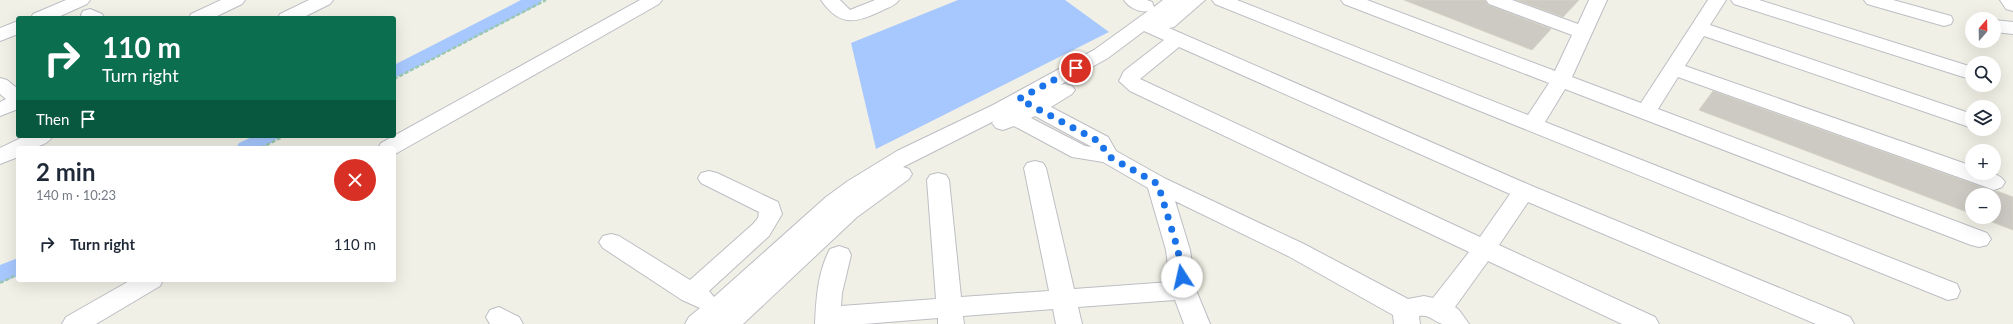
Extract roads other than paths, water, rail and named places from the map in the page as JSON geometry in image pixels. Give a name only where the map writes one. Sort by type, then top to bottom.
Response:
[{"type":"street","points":[[38,0],[59,10],[89,11]]},
{"type":"street","points":[[202,16],[236,0]]},
{"type":"street","points":[[291,16],[324,0]]},
{"type":"street","points":[[393,146],[653,0]]},
{"type":"street","points":[[830,0],[843,13],[848,15],[857,14],[890,0]]},
{"type":"street","points":[[611,242],[691,292],[714,319],[842,207],[879,171],[1017,108],[1116,60],[1144,15],[1175,0]]},
{"type":"street","points":[[1144,15],[1196,0]]},
{"type":"street","points":[[1221,0],[1948,291]]},
{"type":"street","points":[[1350,0],[1646,111],[1979,239]]},
{"type":"street","points":[[1495,0],[1583,32]]},
{"type":"street","points":[[1533,124],[1561,80],[1598,0]]},
{"type":"street","points":[[1646,111],[1716,0]]},
{"type":"street","points":[[1740,0],[1965,71]]},
{"type":"street","points":[[1873,0],[1944,20]]},
{"type":"street","points":[[2009,0],[2013,5]]},
{"type":"street","points":[[45,16],[59,10]]},
{"type":"street","points":[[1144,15],[1177,39],[1524,190],[1841,324]]},
{"type":"street","points":[[2001,27],[2013,28]]},
{"type":"street","points":[[0,35],[16,28]]},
{"type":"street","points":[[1699,28],[1965,119]]},
{"type":"street","points":[[1177,39],[1131,75],[1129,81],[1151,94],[1646,324]]},
{"type":"street","points":[[1674,68],[1994,182]]},
{"type":"street","points":[[0,84],[16,98]]},
{"type":"street","points":[[0,110],[16,101]]},
{"type":"street","points":[[1017,108],[1080,152],[1108,156],[1158,184],[1296,250],[1407,318],[1419,306],[1433,306],[1448,316],[1484,249],[1524,190]]},
{"type":"street","points":[[26,146],[39,138]]},
{"type":"street","points":[[1035,168],[1065,299],[1069,324]]},
{"type":"street","points":[[691,292],[762,230],[770,220],[772,213],[770,208],[709,178]]},
{"type":"street","points":[[938,180],[950,316]]},
{"type":"street","points":[[1158,184],[1178,250],[1184,290],[1197,324]]},
{"type":"street","points":[[839,255],[829,293],[828,320],[950,316],[1065,299],[1184,290]]},
{"type":"street","points":[[74,324],[148,282]]},
{"type":"water","points":[[958,0],[1065,0],[1109,32],[876,149],[851,43]]},
{"type":"waterway","points":[[396,71],[534,0]]},
{"type":"waterway","points":[[250,146],[265,138]]},
{"type":"waterway","points":[[0,275],[16,267]]}]
